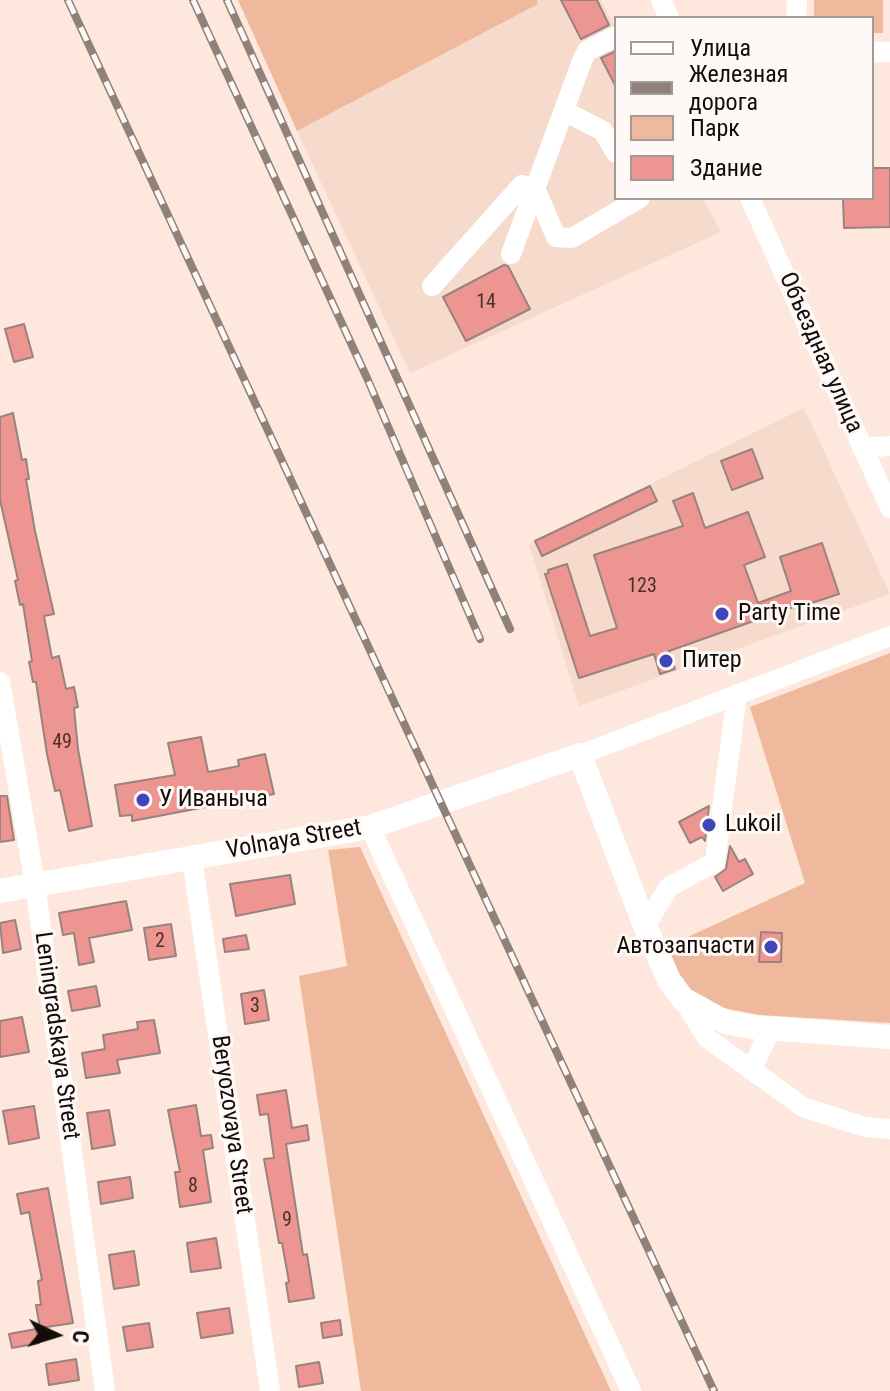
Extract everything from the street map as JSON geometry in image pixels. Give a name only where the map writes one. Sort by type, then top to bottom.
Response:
[{"type":"main road","name":"Volnaya Street","points":[[0,891],[370,827],[580,755]]},
{"type":"main road","points":[[580,755],[645,926],[669,980],[683,999],[725,1022],[771,1029],[890,1037]]},
{"type":"street","points":[[511,254],[587,51],[614,37]]},
{"type":"street","points":[[564,111],[603,131],[614,150]]},
{"type":"street","points":[[432,286],[522,185],[535,188]]},
{"type":"street","points":[[535,188],[556,237],[572,238],[634,200]]},
{"type":"street","name":"Объездная улица","points":[[751,200],[890,508]]},
{"type":"street","points":[[862,448],[890,446]]},
{"type":"street","name":"Volnaya Street","points":[[580,755],[890,636]]},
{"type":"street","name":"Leningradskaya Street","points":[[0,682],[35,884],[105,1391]]},
{"type":"street","points":[[645,926],[669,887],[715,862],[737,694]]},
{"type":"street","points":[[370,827],[631,1391]]},
{"type":"street","name":"Beryozovaya Street","points":[[192,858],[270,1391]]},
{"type":"street","points":[[683,999],[707,1038],[803,1107],[865,1127],[890,1129]]},
{"type":"street","points":[[751,1070],[771,1029]]},
{"type":"shaded area","points":[[537,0],[601,0],[614,24],[614,200],[704,200],[721,232],[410,373],[297,131],[538,4]]},
{"type":"shaded area","points":[[804,408],[890,594],[579,706],[529,544]]},
{"type":"green space","points":[[238,0],[537,0],[538,4],[297,131]]},
{"type":"green space","points":[[814,0],[883,0],[883,33],[874,33],[874,16],[814,16]]},
{"type":"green space","points":[[890,653],[890,1023],[760,1015],[703,1004],[682,983],[668,946],[805,883],[750,707]]},
{"type":"green space","points":[[360,847],[611,1391],[361,1391],[299,976],[347,966],[328,850]]},
{"type":"building","points":[[561,0],[597,0],[609,25],[581,39]]},
{"type":"building","points":[[614,52],[614,83],[601,58]]},
{"type":"building","points":[[874,168],[890,168],[890,227],[844,228],[843,200],[874,200]]},
{"type":"building","points":[[504,265],[508,266],[530,309],[466,341],[443,297]]},
{"type":"building","points":[[24,324],[33,357],[14,362],[5,329]]},
{"type":"building","points":[[13,413],[22,460],[26,459],[29,479],[26,479],[35,531],[54,614],[44,616],[52,658],[59,656],[66,689],[74,687],[78,707],[74,708],[78,749],[92,826],[69,831],[60,790],[55,791],[47,754],[36,682],[33,682],[29,662],[32,661],[23,604],[20,605],[15,581],[18,580],[0,500],[0,417]]},
{"type":"building","points":[[752,449],[763,478],[732,490],[721,461]]},
{"type":"building","points":[[650,486],[657,501],[542,556],[535,541]]},
{"type":"building","points":[[693,493],[705,528],[748,512],[765,557],[744,565],[758,603],[791,591],[780,557],[822,543],[839,594],[669,651],[675,669],[660,674],[654,654],[579,678],[545,574],[549,573],[548,570],[567,564],[590,636],[617,628],[594,555],[683,526],[673,501]]},
{"type":"building","points":[[201,737],[208,772],[239,766],[238,760],[265,754],[274,794],[132,821],[132,815],[120,816],[115,785],[175,775],[168,743]]},
{"type":"building","points":[[0,796],[7,796],[14,840],[0,842]]},
{"type":"building","points":[[709,806],[705,841],[702,837],[690,843],[679,822]]},
{"type":"building","points":[[730,846],[739,862],[745,859],[753,874],[723,891],[715,877],[726,869]]},
{"type":"building","points":[[290,875],[295,904],[236,916],[230,884]]},
{"type":"building","points":[[126,901],[132,930],[89,938],[94,962],[79,965],[74,933],[63,935],[59,913]]},
{"type":"building","points":[[15,920],[21,949],[3,953],[0,923]]},
{"type":"building","points":[[171,924],[176,956],[149,960],[144,928]]},
{"type":"building","name":"Автозапчасти","points":[[761,932],[782,933],[781,962],[759,962]]},
{"type":"building","points":[[246,935],[249,949],[225,952],[223,939]]},
{"type":"building","points":[[96,986],[100,1006],[72,1011],[68,991]]},
{"type":"building","points":[[264,990],[269,1020],[245,1024],[241,994]]},
{"type":"building","points":[[22,1017],[29,1052],[0,1057],[0,1021]]},
{"type":"building","points":[[154,1020],[160,1053],[117,1060],[120,1073],[86,1078],[82,1053],[105,1049],[103,1035],[138,1029],[137,1022]]},
{"type":"building","points":[[286,1090],[292,1128],[307,1125],[309,1140],[286,1144],[303,1255],[307,1254],[314,1298],[289,1302],[286,1283],[289,1282],[264,1159],[274,1158],[268,1114],[260,1115],[257,1095]]},
{"type":"building","points":[[196,1105],[201,1136],[211,1135],[213,1148],[203,1150],[211,1202],[180,1207],[175,1172],[180,1172],[168,1110]]},
{"type":"building","points":[[34,1106],[39,1138],[9,1144],[3,1111]]},
{"type":"building","points":[[109,1110],[115,1145],[92,1149],[87,1113]]},
{"type":"building","points":[[130,1177],[133,1198],[101,1204],[98,1182]]},
{"type":"building","points":[[48,1188],[73,1323],[40,1328],[36,1305],[41,1305],[38,1281],[42,1280],[29,1212],[21,1214],[17,1194]]},
{"type":"building","points":[[216,1238],[221,1268],[191,1272],[187,1243]]},
{"type":"building","points":[[134,1251],[139,1285],[114,1289],[109,1255]]},
{"type":"building","points":[[229,1308],[233,1333],[201,1338],[197,1313]]},
{"type":"building","points":[[340,1320],[342,1335],[323,1338],[321,1323]]},
{"type":"building","points":[[149,1323],[153,1347],[127,1351],[123,1327]]},
{"type":"building","points":[[36,1329],[39,1343],[12,1348],[9,1334]]},
{"type":"building","points":[[76,1359],[79,1380],[49,1385],[46,1364]]},
{"type":"building","points":[[319,1362],[323,1383],[299,1387],[296,1366]]},
{"type":"railway","points":[[68,0],[714,1391]]},
{"type":"railway","points":[[193,0],[367,378],[480,639]]},
{"type":"railway","points":[[227,0],[510,629]]},
{"type":"place","name":"Party Time","points":[[722,614]]},
{"type":"place","name":"Питер","points":[[666,661]]},
{"type":"place","name":"У Иваныча","points":[[143,800]]},
{"type":"place","name":"Lukoil","points":[[709,825]]},
{"type":"place","name":"Автозапчасти","points":[[771,947]]}]
